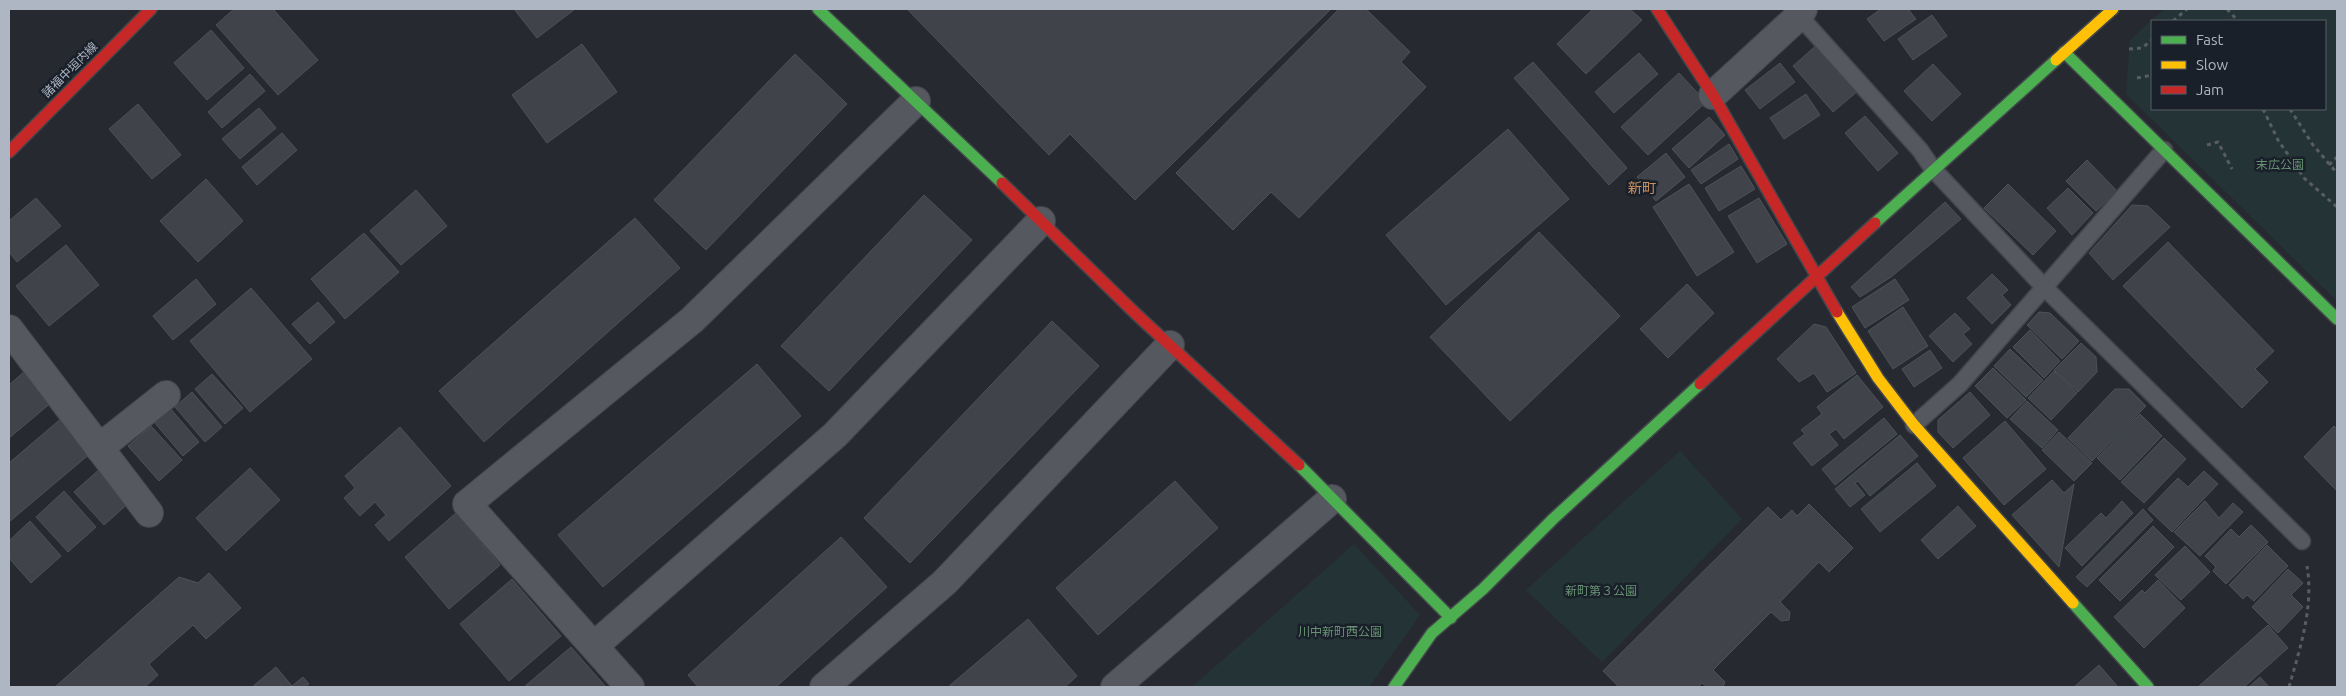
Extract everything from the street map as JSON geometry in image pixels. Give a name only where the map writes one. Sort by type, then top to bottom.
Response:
[{"type":"street","name":"諸福中垣内線","points":[[9,152],[151,9]]},
{"type":"street","points":[[818,9],[1170,345],[1276,443],[1451,618]]},
{"type":"street","points":[[1657,9],[1713,95],[1816,279],[1878,378],[1914,425],[2148,687]]},
{"type":"street","points":[[1394,687],[1432,633],[1451,618],[1553,519],[1816,279],[1933,169],[2113,9]]},
{"type":"street","points":[[1713,95],[1798,11]]},
{"type":"street","points":[[2064,52],[2337,319]]},
{"type":"street","points":[[630,687],[467,504],[692,320],[916,101]]},
{"type":"street","points":[[594,646],[835,435],[1041,221]]},
{"type":"street","points":[[9,329],[149,513]]},
{"type":"street","points":[[824,687],[945,582],[1170,345]]},
{"type":"street","points":[[99,448],[166,395]]},
{"type":"street","points":[[1115,687],[1332,499]]},
{"type":"lane","points":[[1798,11],[1920,150],[1933,169],[2045,288],[2302,541]]},
{"type":"lane","points":[[1914,425],[1960,384],[2164,150]]},
{"type":"path","points":[[2174,20],[2187,9]]},
{"type":"path","points":[[2227,9],[2237,20]]},
{"type":"path","points":[[2129,49],[2142,48],[2151,41]]},
{"type":"path","points":[[2263,110],[2278,140],[2304,178],[2337,207]]},
{"type":"path","points":[[2291,110],[2313,145],[2337,174]]},
{"type":"path","points":[[2329,165],[2337,158]]},
{"type":"path","points":[[2289,687],[2304,634],[2311,587],[2302,541]]},
{"type":"green space","name":"末広公園","points":[[2164,9],[2337,9],[2337,301],[2126,94],[2130,40],[2151,21],[2151,110],[2326,110],[2326,20],[2152,20]]},
{"type":"green space","name":"新町第３公園","points":[[1680,451],[1742,519],[1602,662],[1526,590]]},
{"type":"green space","name":"川中新町西公園","points":[[1354,544],[1420,615],[1369,687],[1192,687]]},
{"type":"building","points":[[234,9],[273,9],[318,60],[278,95],[216,25]]},
{"type":"building","points":[[514,9],[575,9],[537,38]]},
{"type":"building","points":[[907,9],[1331,9],[1135,200],[1070,134],[1049,155]]},
{"type":"building","points":[[1339,9],[1366,9],[1410,52],[1401,62],[1426,87],[1299,218],[1271,192],[1233,230],[1176,173]]},
{"type":"building","points":[[1593,9],[1630,9],[1642,20],[1586,74],[1557,44]]},
{"type":"building","points":[[1881,9],[1908,9],[1916,19],[1884,41],[1867,19]]},
{"type":"building","points":[[1932,15],[1947,36],[1913,60],[1898,39]]},
{"type":"building","points":[[211,30],[244,68],[207,100],[174,63]]},
{"type":"building","points":[[1819,43],[1859,90],[1833,112],[1793,66]]},
{"type":"building","points":[[582,44],[617,92],[547,143],[512,95]]},
{"type":"building","points":[[1639,53],[1658,74],[1614,113],[1595,92]]},
{"type":"building","points":[[795,54],[847,104],[706,250],[654,200]]},
{"type":"building","points":[[1533,62],[1627,168],[1609,185],[1514,78]]},
{"type":"building","points":[[1780,63],[1795,82],[1760,109],[1745,90]]},
{"type":"building","points":[[1933,64],[1961,94],[1932,121],[1904,91]]},
{"type":"building","points":[[1679,73],[1706,102],[1648,155],[1621,127]]},
{"type":"building","points":[[250,74],[265,91],[222,128],[208,112]]},
{"type":"building","points":[[1806,94],[1820,115],[1784,139],[1770,118]]},
{"type":"building","points":[[138,104],[181,155],[152,179],[109,129]]},
{"type":"building","points":[[259,108],[276,128],[240,159],[222,139]]},
{"type":"building","points":[[1865,116],[1898,153],[1878,171],[1845,133]]},
{"type":"building","points":[[1709,117],[1725,135],[1689,168],[1672,149]]},
{"type":"building","points":[[1508,129],[1569,199],[1446,305],[1386,235]]},
{"type":"building","points":[[282,133],[297,150],[257,185],[242,167]]},
{"type":"building","points":[[1729,144],[1738,159],[1701,184],[1691,170]]},
{"type":"building","points":[[1666,153],[1685,177],[1656,201],[1637,177]]},
{"type":"building","points":[[2087,160],[2117,191],[2096,211],[2066,181]]},
{"type":"building","points":[[1741,166],[1755,189],[1719,211],[1705,188]]},
{"type":"building","points":[[206,179],[243,221],[198,262],[160,221]]},
{"type":"building","points":[[1689,184],[1734,252],[1697,276],[1653,207]]},
{"type":"building","points":[[2008,184],[2056,231],[2033,255],[1984,208]]},
{"type":"building","points":[[2068,188],[2093,213],[2072,235],[2047,208]]},
{"type":"building","points":[[416,190],[447,226],[401,265],[370,231]]},
{"type":"building","points":[[924,195],[972,240],[829,391],[781,346]]},
{"type":"building","points":[[36,198],[61,226],[17,262],[9,252],[9,221]]},
{"type":"building","points":[[1759,198],[1787,244],[1757,263],[1728,216]]},
{"type":"building","points":[[1945,202],[1961,219],[1891,277],[1860,297],[1851,287]]},
{"type":"building","points":[[2132,205],[2148,206],[2170,227],[2113,280],[2089,253]]},
{"type":"building","points":[[635,218],[680,268],[484,442],[439,391]]},
{"type":"building","points":[[1539,232],[1620,316],[1510,421],[1430,337]]},
{"type":"building","points":[[364,233],[399,272],[345,319],[311,279]]},
{"type":"building","points":[[2168,242],[2274,351],[2255,369],[2268,382],[2242,408],[2123,286]]},
{"type":"building","points":[[66,245],[99,285],[49,326],[16,286]]},
{"type":"building","points":[[1992,274],[2008,290],[2002,295],[2011,305],[1992,324],[1967,298]]},
{"type":"building","points":[[196,279],[216,304],[173,340],[153,316]]},
{"type":"building","points":[[1895,279],[1909,300],[1865,328],[1852,307]]},
{"type":"building","points":[[1687,284],[1714,313],[1668,358],[1640,329]]},
{"type":"building","points":[[251,288],[312,359],[250,412],[190,341]]},
{"type":"building","points":[[318,302],[335,322],[310,344],[292,324]]},
{"type":"building","points":[[1903,307],[1928,346],[1893,369],[1868,331]]},
{"type":"building","points":[[2039,312],[2050,313],[2079,341],[2062,359],[2027,325]]},
{"type":"building","points":[[1955,313],[1970,329],[1963,334],[1972,344],[1953,362],[1929,336]]},
{"type":"building","points":[[1052,321],[1099,366],[910,563],[864,518]]},
{"type":"building","points":[[1814,324],[1826,327],[1856,373],[1827,392],[1814,373],[1799,382],[1777,359]]},
{"type":"building","points":[[2030,330],[2060,361],[2044,378],[2013,347]]},
{"type":"building","points":[[2081,343],[2096,357],[2097,372],[2078,392],[2054,370]]},
{"type":"building","points":[[2010,349],[2043,380],[2026,397],[1994,366]]},
{"type":"building","points":[[1930,350],[1942,368],[1914,387],[1902,369]]},
{"type":"building","points":[[757,364],[801,416],[603,587],[558,535]]},
{"type":"building","points":[[1993,368],[2026,400],[2007,418],[1975,386]]},
{"type":"building","points":[[25,371],[52,402],[9,438],[9,385]]},
{"type":"building","points":[[2054,371],[2077,393],[2051,420],[2028,398]]},
{"type":"building","points":[[212,374],[243,408],[225,424],[195,389]]},
{"type":"building","points":[[1857,375],[1883,407],[1844,439],[1836,429],[1829,434],[1838,445],[1812,466],[1793,443],[1805,434],[1801,430],[1822,414],[1817,407]]},
{"type":"building","points":[[2115,389],[2129,389],[2146,406],[2092,461],[2068,438]]},
{"type":"building","points":[[192,392],[222,427],[205,442],[175,407]]},
{"type":"building","points":[[1970,392],[1990,415],[1953,448],[1938,432],[1938,420]]},
{"type":"building","points":[[2027,401],[2058,430],[2042,448],[2010,419]]},
{"type":"building","points":[[170,408],[199,442],[183,456],[154,422]]},
{"type":"building","points":[[2140,414],[2162,436],[2120,480],[2097,458]]},
{"type":"building","points":[[63,417],[92,452],[9,522],[9,463]]},
{"type":"building","points":[[1884,418],[1897,434],[1835,485],[1822,469]]},
{"type":"building","points":[[2005,421],[2046,469],[2004,505],[1963,458]]},
{"type":"building","points":[[151,426],[182,460],[159,481],[128,446]]},
{"type":"building","points":[[2334,426],[2337,429],[2337,491],[2304,457]]},
{"type":"building","points":[[400,427],[451,486],[389,541],[375,525],[386,515],[375,502],[360,516],[344,498],[355,488],[345,476]]},
{"type":"building","points":[[2059,432],[2092,463],[2074,481],[2042,450]]},
{"type":"building","points":[[1900,435],[1918,456],[1870,496],[1858,481],[1855,483],[1865,495],[1850,507],[1835,489]]},
{"type":"building","points":[[2164,438],[2186,459],[2144,503],[2121,482]]},
{"type":"building","points":[[1917,463],[1936,486],[1880,532],[1861,509]]},
{"type":"building","points":[[101,468],[131,501],[104,525],[74,492]]},
{"type":"building","points":[[250,468],[280,500],[226,551],[196,518]]},
{"type":"building","points":[[2204,471],[2218,484],[2172,532],[2148,509],[2178,478],[2188,487]]},
{"type":"building","points":[[2052,480],[2064,493],[2074,484],[2059,567],[2012,515]]},
{"type":"building","points":[[1175,481],[1218,528],[1098,635],[1056,588]]},
{"type":"building","points":[[64,491],[96,527],[68,552],[36,517]]},
{"type":"building","points":[[2122,501],[2133,513],[2082,566],[2065,548],[2101,513],[2106,518]]},
{"type":"building","points":[[2205,501],[2219,518],[2233,503],[2243,512],[2200,556],[2174,532]]},
{"type":"building","points":[[1809,504],[1853,548],[1829,572],[1819,562],[1780,602],[1790,612],[1789,620],[1781,621],[1771,612],[1713,670],[1725,682],[1723,687],[1707,687],[1702,683],[1698,687],[1619,687],[1603,671],[1768,507],[1781,520],[1792,510],[1797,516]]},
{"type":"building","points":[[1958,506],[1976,526],[1938,559],[1921,540]]},
{"type":"building","points":[[2143,509],[2153,520],[2087,587],[2076,577]]},
{"type":"building","points":[[456,513],[500,565],[449,609],[405,557]]},
{"type":"building","points":[[30,521],[61,556],[31,583],[9,558],[9,541]]},
{"type":"building","points":[[2251,525],[2268,542],[2226,584],[2213,571],[2216,567],[2205,556],[2231,529],[2239,537]]},
{"type":"building","points":[[2153,526],[2174,547],[2120,601],[2099,580]]},
{"type":"building","points":[[841,537],[887,587],[776,687],[698,687],[688,675]]},
{"type":"building","points":[[2267,545],[2288,566],[2254,601],[2247,595],[2243,599],[2229,585]]},
{"type":"building","points":[[2185,546],[2210,572],[2181,600],[2155,575]]},
{"type":"building","points":[[2288,569],[2303,583],[2291,595],[2303,607],[2278,633],[2252,607]]},
{"type":"building","points":[[209,573],[241,608],[206,639],[193,625],[149,664],[158,675],[145,687],[55,687],[179,577],[198,583]]},
{"type":"building","points":[[512,579],[561,636],[509,681],[460,624]]},
{"type":"building","points":[[2158,580],[2185,608],[2144,648],[2114,617],[2142,590],[2145,593]]},
{"type":"building","points":[[1028,619],[1077,676],[1065,687],[948,687]]},
{"type":"building","points":[[2268,625],[2288,648],[2244,687],[2198,687]]},
{"type":"building","points":[[571,647],[606,687],[524,687]]},
{"type":"building","points":[[2099,665],[2118,687],[2074,687]]},
{"type":"building","points":[[276,667],[292,686],[303,677],[309,684],[305,687],[252,687]]},
{"type":"building","points":[[2260,677],[2269,687],[2249,687]]},
{"type":"traffic: fast","points":[[818,9],[1002,183]]},
{"type":"traffic: fast","points":[[2064,52],[2337,319]]},
{"type":"traffic: fast","points":[[1875,223],[2056,60]]},
{"type":"traffic: fast","points":[[1394,687],[1432,633],[1483,589],[1553,519],[1700,384]]},
{"type":"traffic: fast","points":[[1299,465],[1451,618]]},
{"type":"traffic: fast","points":[[2073,603],[2148,687]]},
{"type":"traffic: slow","points":[[2056,60],[2113,9]]},
{"type":"traffic: slow","points":[[1837,312],[1878,378],[1914,425],[2073,603]]},
{"type":"traffic: jam","points":[[9,152],[151,9]]},
{"type":"traffic: jam","points":[[1657,9],[1713,95],[1837,312]]},
{"type":"traffic: jam","points":[[1002,183],[1136,314],[1299,465]]},
{"type":"traffic: jam","points":[[1700,384],[1875,223]]},
{"type":"district","name":"新町","points":[[1642,188]]}]
